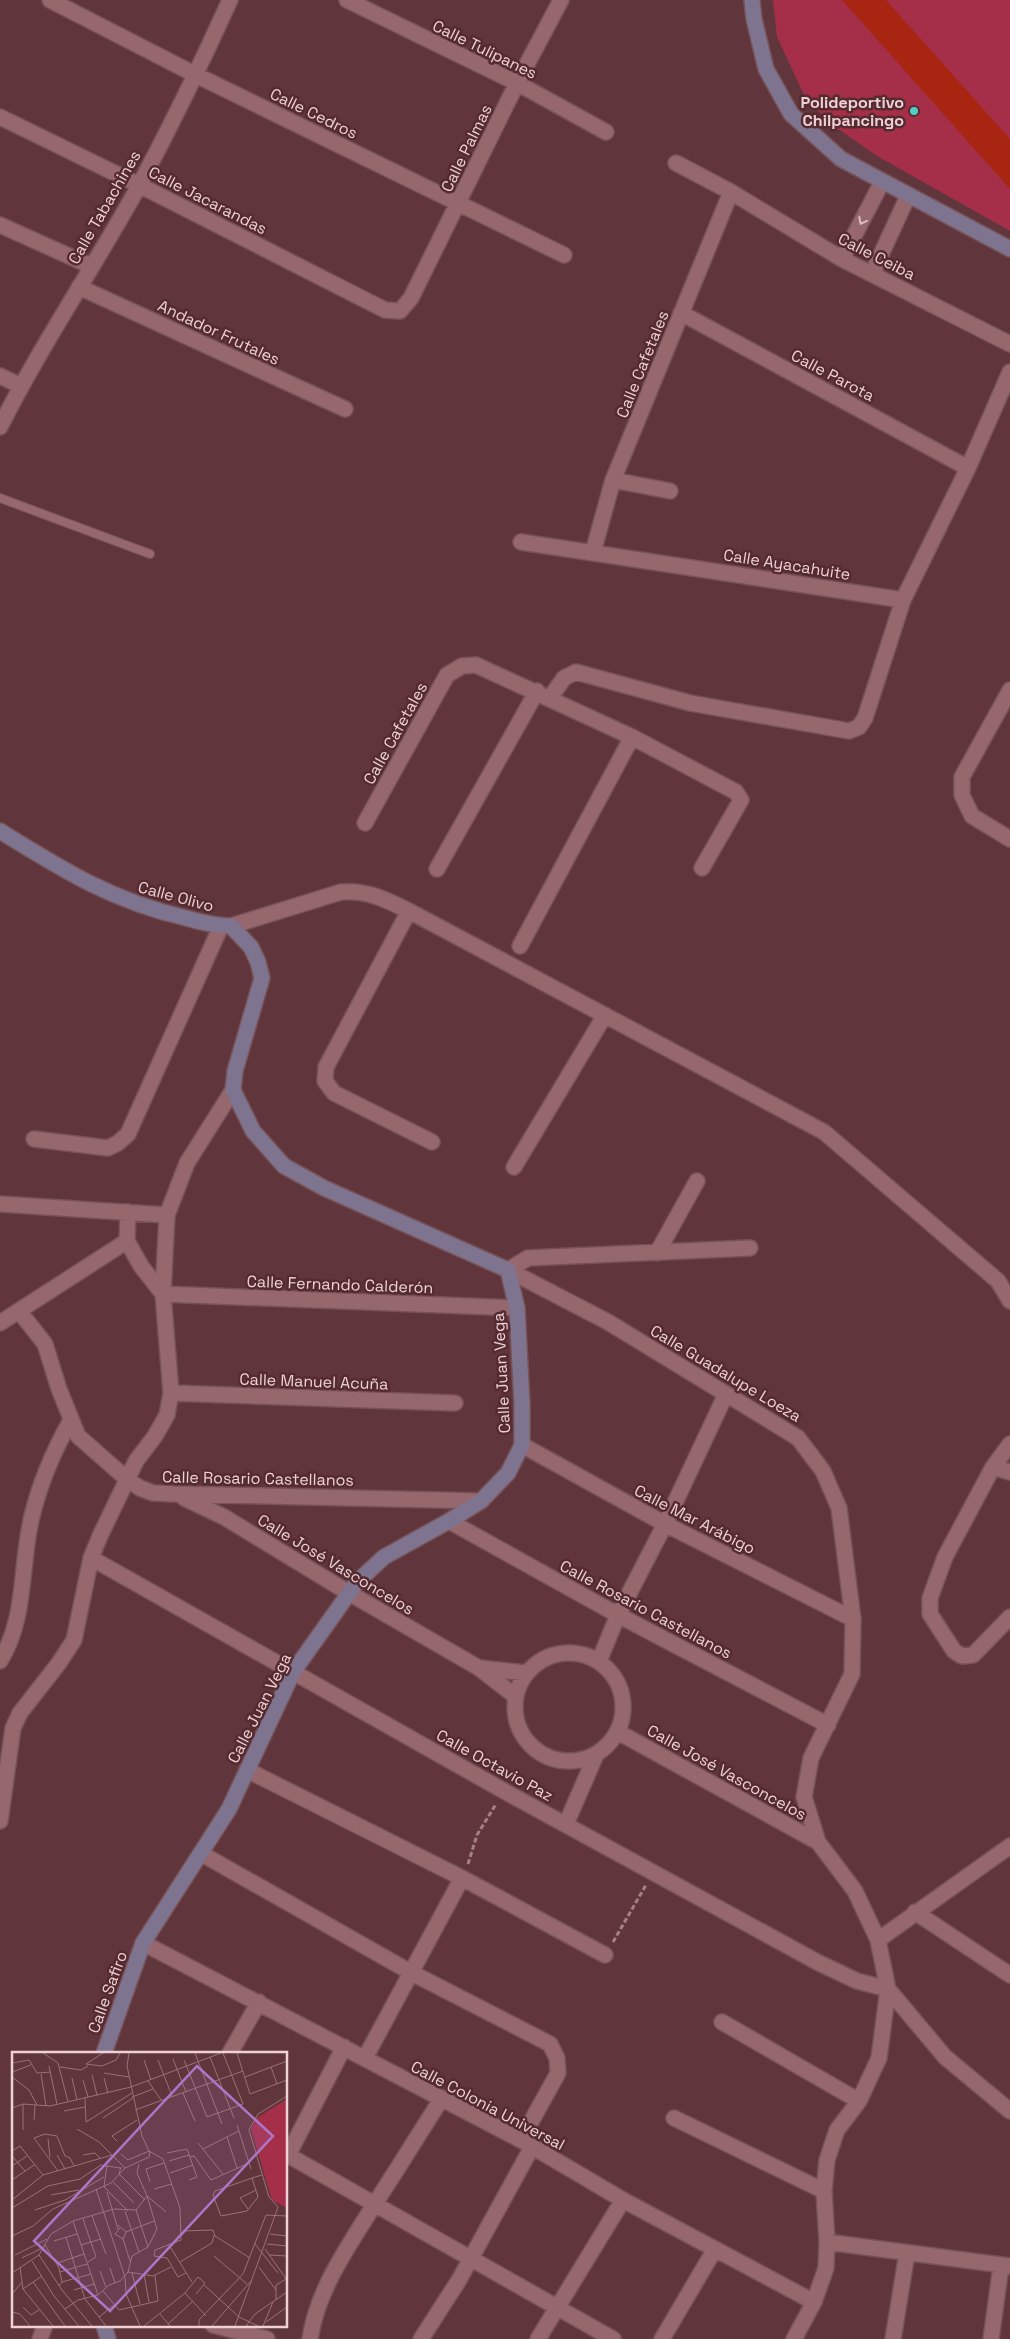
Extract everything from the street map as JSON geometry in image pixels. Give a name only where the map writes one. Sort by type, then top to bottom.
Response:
[{"type":"street","name":"Calle Cedros","points":[[50,0],[196,75],[564,255]]},
{"type":"street","name":"Calle Tabachines","points":[[0,427],[21,386],[139,185],[196,75],[230,0]]},
{"type":"street","name":"Calle Tulipanes","points":[[347,0],[517,83],[606,132]]},
{"type":"street","name":"Calle Palmas","points":[[400,310],[411,298],[517,83],[561,0]]},
{"type":"street","points":[[752,0],[754,19],[766,69],[791,114],[841,159],[1010,249]]},
{"type":"street","name":"Calle Jacarandas","points":[[0,117],[139,185],[385,310],[400,310]]},
{"type":"street","name":"Calle Ceiba","points":[[676,163],[731,192],[842,259],[1010,344]]},
{"type":"street","points":[[842,259],[882,182]]},
{"type":"street","name":"Calle Cafetales","points":[[593,552],[613,480],[731,192]]},
{"type":"street","points":[[872,274],[908,196]]},
{"type":"street","points":[[0,225],[91,266]]},
{"type":"street","name":"Andador Frutales","points":[[79,287],[345,409]]},
{"type":"street","name":"Calle Parota","points":[[682,313],[968,468]]},
{"type":"street","points":[[437,869],[543,695],[564,678],[576,672],[690,703],[849,730],[859,727],[865,718],[903,600],[968,468],[1010,372]]},
{"type":"street","points":[[0,376],[21,386]]},
{"type":"street","points":[[613,480],[670,491]]},
{"type":"street","name":"Calle Ayacahuite","points":[[520,542],[903,600]]},
{"type":"street","name":"Calle Cafetales","points":[[365,823],[447,675],[462,666],[476,665],[543,695]]},
{"type":"street","points":[[1010,690],[962,777],[962,796],[972,816],[1010,839]]},
{"type":"street","points":[[543,695],[632,737],[740,796],[741,800],[702,868]]},
{"type":"street","points":[[520,946],[632,737]]},
{"type":"street","name":"Calle Olivo","points":[[0,831],[72,876],[125,901],[226,926],[341,892],[357,891],[374,894],[409,911]]},
{"type":"street","points":[[432,1142],[334,1093],[325,1080],[326,1067],[409,911],[824,1132],[1004,1277],[1010,1301]]},
{"type":"street","points":[[0,1821],[13,1728],[20,1713],[59,1663],[74,1640],[91,1558],[136,1461],[155,1436],[166,1415],[171,1393],[163,1294],[168,1215],[187,1163],[233,1090],[235,1071],[262,978],[258,962],[251,947],[226,926],[128,1134],[118,1144],[108,1148],[34,1139]]},
{"type":"street","points":[[514,1167],[605,1015]]},
{"type":"street","points":[[233,1090],[253,1130],[284,1166],[324,1188],[508,1270],[528,1258],[750,1248]]},
{"type":"street","points":[[657,1252],[697,1181]]},
{"type":"street","points":[[0,1204],[168,1215]]},
{"type":"street","points":[[128,1212],[127,1240],[141,1266],[163,1294]]},
{"type":"street","points":[[0,1323],[127,1240]]},
{"type":"street","name":"Calle Juan Vega","points":[[143,1943],[202,1854],[229,1809],[293,1672],[357,1582],[384,1557],[481,1501],[508,1473],[522,1445],[517,1308],[508,1270]]},
{"type":"street","name":"Calle Guadalupe Loeza","points":[[508,1270],[608,1322],[798,1438],[823,1471],[839,1508],[853,1619],[852,1674],[811,1758],[804,1797],[818,1842],[855,1891],[878,1940],[888,1989]]},
{"type":"street","name":"Calle Fernando Calderón","points":[[163,1294],[517,1308]]},
{"type":"street","name":"Calle Rosario Castellanos","points":[[19,1311],[45,1344],[78,1436],[128,1480],[153,1493],[481,1501]]},
{"type":"street","name":"Calle Manuel Acuña","points":[[171,1393],[455,1404]]},
{"type":"street","points":[[599,1661],[618,1615],[665,1524],[726,1394]]},
{"type":"street","points":[[0,1661],[7,1650],[21,1597],[32,1516],[55,1448],[71,1420]]},
{"type":"street","points":[[1010,1444],[993,1467],[945,1557],[930,1598],[930,1614],[954,1651],[962,1656],[973,1655],[1010,1617]]},
{"type":"street","name":"Calle Mar Arábigo","points":[[522,1445],[665,1524],[853,1619]]},
{"type":"street","points":[[993,1467],[1010,1472]]},
{"type":"street","name":"Calle José Vasconcelos","points":[[174,1494],[224,1517],[349,1593],[479,1668],[515,1696]]},
{"type":"street","name":"Calle Rosario Castellanos","points":[[449,1521],[618,1615],[828,1725]]},
{"type":"street","name":"Calle Octavio Paz","points":[[91,1558],[504,1791],[819,1962],[858,1981],[888,1989]]},
{"type":"street","points":[[566,1824],[596,1755],[618,1732],[625,1706],[617,1680],[599,1661],[574,1652],[547,1656],[526,1673],[515,1696],[517,1727],[536,1752],[566,1763],[596,1755]]},
{"type":"street","name":"Calle José Vasconcelos","points":[[479,1668],[526,1673]]},
{"type":"street","name":"Calle José Vasconcelos","points":[[618,1732],[818,1842]]},
{"type":"street","points":[[247,1770],[462,1878],[605,1955]]},
{"type":"street","points":[[878,1940],[915,1912],[1008,1849]]},
{"type":"street","points":[[202,1854],[412,1973],[550,2044],[557,2058],[558,2073],[527,2143],[470,2260],[421,2339]]},
{"type":"street","points":[[365,2058],[462,1878]]},
{"type":"street","points":[[915,1912],[1010,1975]]},
{"type":"street","name":"Calle Colonia Universal","points":[[143,1943],[527,2143],[623,2200],[814,2302]]},
{"type":"street","name":"Calle Safiro","points":[[104,2052],[143,1943]]},
{"type":"street","points":[[794,2339],[814,2302],[826,2268],[827,2242],[824,2191],[827,2160],[837,2130],[859,2101],[880,2058],[888,1989]]},
{"type":"street","points":[[888,1989],[945,2057],[1010,2111]]},
{"type":"street","points":[[231,2052],[258,2002]]},
{"type":"street","points":[[722,2022],[859,2101]]},
{"type":"street","points":[[288,2153],[344,2047]]},
{"type":"street","points":[[310,2339],[312,2324],[322,2296],[342,2257],[442,2098]]},
{"type":"street","points":[[674,2118],[824,2191]]},
{"type":"street","points":[[288,2156],[613,2339]]},
{"type":"street","points":[[538,2339],[623,2200]]},
{"type":"street","points":[[827,2242],[1006,2266],[991,2339]]},
{"type":"street","points":[[662,2339],[715,2249]]},
{"type":"street","points":[[893,2339],[907,2253]]},
{"type":"street","points":[[40,2339],[45,2326]]},
{"type":"street","points":[[98,2339],[104,2326]]},
{"type":"street","points":[[104,2326],[108,2339]]},
{"type":"street","points":[[217,2326],[266,2339]]},
{"type":"lane","points":[[0,498],[150,554]]},
{"type":"path","points":[[462,1878],[477,1835],[504,1791]]},
{"type":"path","points":[[605,1955],[654,1872]]},
{"type":"shaded area","name":"Polideportivo Chilpancingo","points":[[773,0],[1010,0],[1010,231],[877,156],[831,124],[805,97],[777,37]]},
{"type":"building","points":[[842,0],[886,0],[1010,139],[1010,189]]},
{"type":"place","name":"Polideportivo Chilpancingo","points":[[914,111]]}]
